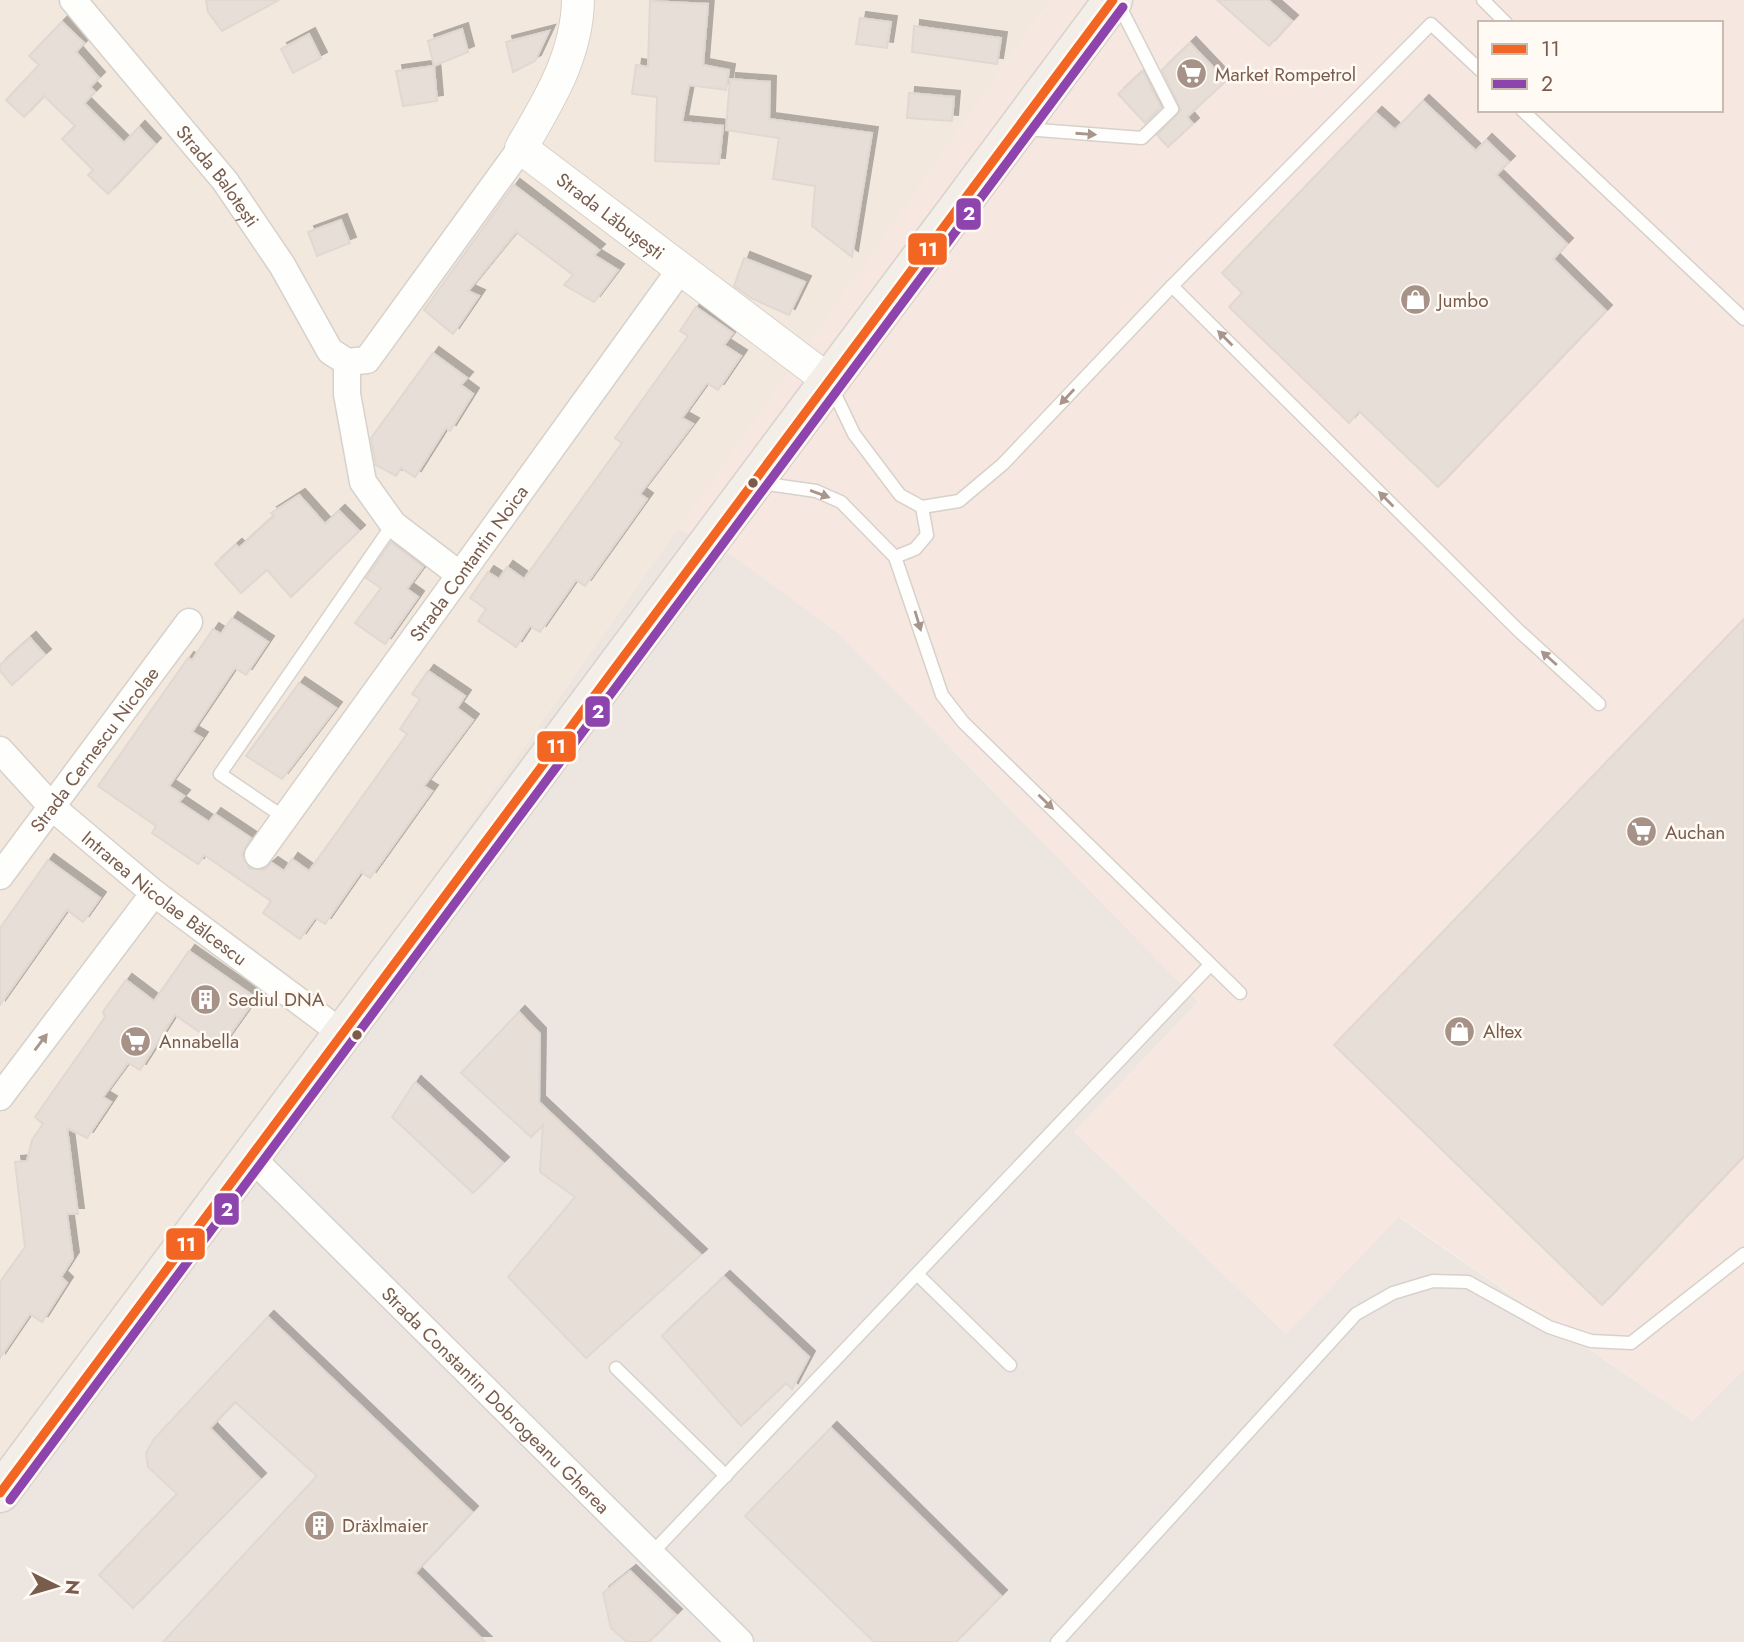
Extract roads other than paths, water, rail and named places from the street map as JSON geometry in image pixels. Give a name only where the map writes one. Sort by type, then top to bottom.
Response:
[{"type":"main road","points":[[0,1493],[828,380],[1115,0]]},
{"type":"street","name":"Strada Balotești","points":[[73,0],[225,181],[282,265],[330,351],[347,362]]},
{"type":"street","points":[[460,575],[393,524],[363,482],[347,394],[347,362],[367,360],[521,148],[555,90],[566,61],[578,0]]},
{"type":"street","name":"Strada Lăbușești","points":[[521,148],[828,380]]},
{"type":"street","name":"Strada Contantin Noica","points":[[258,855],[680,270]]},
{"type":"street","name":"Strada Cernescu Nicolae","points":[[0,876],[54,808],[189,622]]},
{"type":"street","name":"Intrarea Nicolae Bălcescu","points":[[0,750],[54,808],[153,893],[343,1034]]},
{"type":"street","points":[[0,1097],[153,893]]},
{"type":"street","name":"Strada Constantin Dobrogeanu Gherea","points":[[251,1157],[740,1642]]},
{"type":"lane","points":[[1018,129],[1142,138],[1172,109],[1115,0]]},
{"type":"lane","points":[[1483,0],[1504,21]]},
{"type":"lane","points":[[828,380],[854,434],[870,459],[900,495],[922,507],[959,501],[995,471],[1172,286],[1431,24],[1478,68]]},
{"type":"lane","points":[[1524,112],[1744,319]]},
{"type":"lane","points":[[1172,286],[1518,630],[1599,704]]},
{"type":"lane","points":[[753,482],[816,491],[841,502],[895,557],[942,695],[964,722],[1240,993]]},
{"type":"lane","points":[[895,557],[915,549],[926,535],[922,507]]},
{"type":"lane","points":[[285,818],[219,774],[393,524]]},
{"type":"lane","points":[[651,1554],[1210,965]]},
{"type":"lane","points":[[1056,1642],[1356,1314],[1393,1293],[1433,1281],[1468,1282],[1549,1327],[1591,1342],[1631,1343],[1744,1254]]},
{"type":"lane","points":[[917,1274],[1010,1365]]},
{"type":"lane","points":[[616,1368],[726,1476]]},
{"type":"place","name":"Market Rompetrol","points":[[1192,74]]},
{"type":"place","name":"Jumbo","points":[[1415,300]]},
{"type":"place","name":"Auchan","points":[[1642,832]]},
{"type":"place","name":"Sediul DNA","points":[[205,999]]},
{"type":"place","name":"Altex","points":[[1460,1031]]},
{"type":"place","name":"Annabella","points":[[136,1041]]},
{"type":"place","name":"Dräxlmaier","points":[[319,1525]]}]
